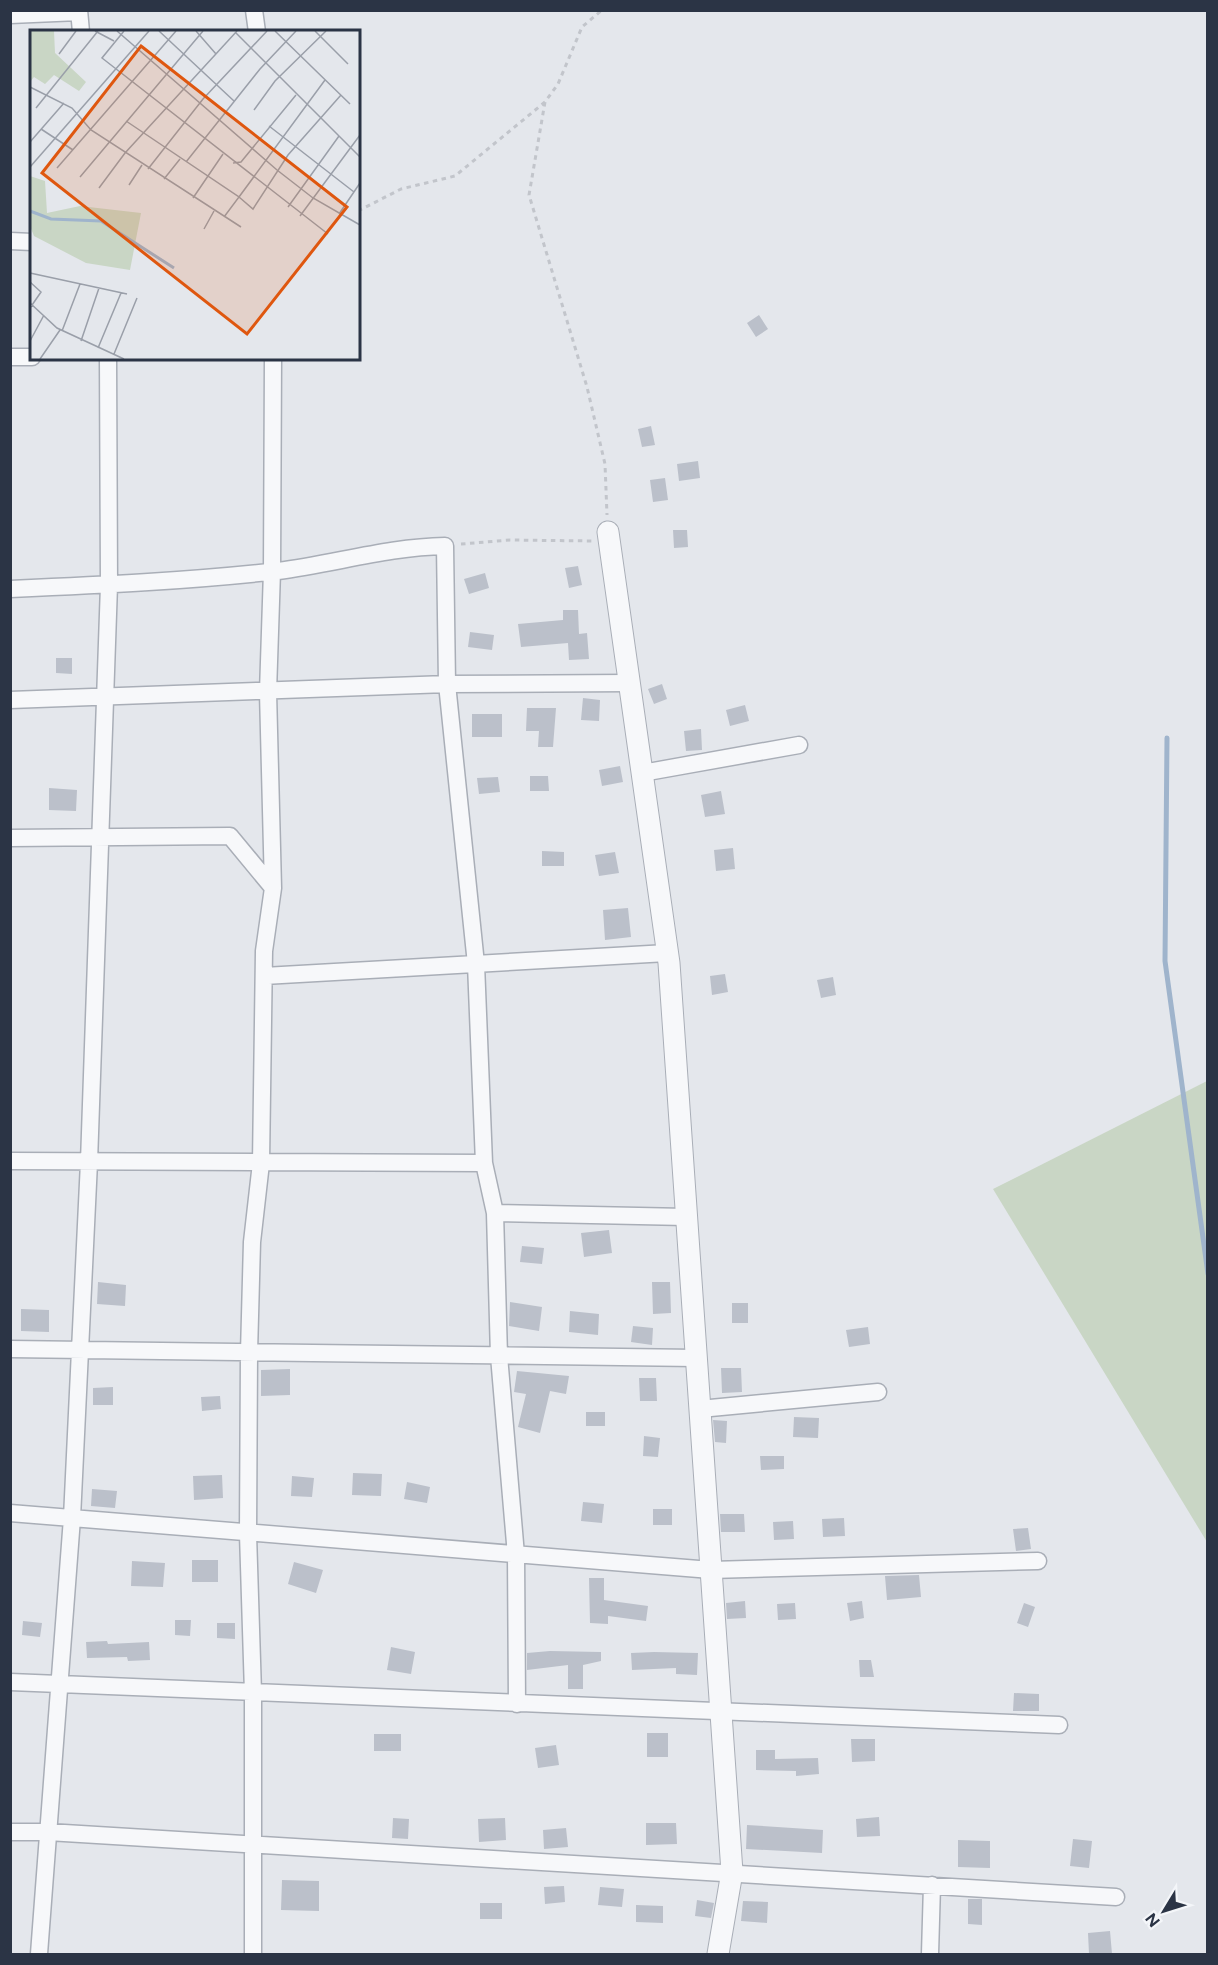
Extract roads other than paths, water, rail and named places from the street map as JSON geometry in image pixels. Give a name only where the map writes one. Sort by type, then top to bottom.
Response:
[{"type":"street","points":[[254,10],[257,30]]},
{"type":"street","points":[[10,15],[79,11],[81,30]]},
{"type":"street","points":[[10,242],[30,242]]},
{"type":"street","points":[[10,357],[30,357]]},
{"type":"street","points":[[39,1954],[72,1518],[89,1162],[109,585],[108,360]]},
{"type":"street","points":[[253,1954],[251,1844],[253,1694],[248,1534],[249,1353],[252,1242],[261,1162],[264,951],[273,888],[268,692],[272,571],[273,360]]},
{"type":"street","points":[[609,537],[667,952],[732,1872],[717,1954]]},
{"type":"street","points":[[10,589],[109,585],[272,571],[412,546],[445,546],[447,684],[476,964],[484,1163],[495,1213],[499,1356],[516,1555],[517,1704]]},
{"type":"street","points":[[10,700],[106,699],[447,684],[629,683]]},
{"type":"street","points":[[642,773],[800,745]]},
{"type":"street","points":[[10,838],[230,836],[273,888]]},
{"type":"street","points":[[264,976],[667,952]]},
{"type":"street","points":[[10,1161],[484,1163]]},
{"type":"street","points":[[495,1213],[686,1216]]},
{"type":"street","points":[[10,1349],[80,1352],[696,1358]]},
{"type":"street","points":[[700,1409],[878,1392]]},
{"type":"street","points":[[10,1513],[711,1570],[1038,1561]]},
{"type":"street","points":[[10,1682],[253,1694],[1059,1725]]},
{"type":"street","points":[[10,1832],[48,1832],[732,1872],[1116,1897]]},
{"type":"street","points":[[930,1954],[932,1885]]},
{"type":"waterway","points":[[1167,738],[1165,961],[1208,1274]]}]
